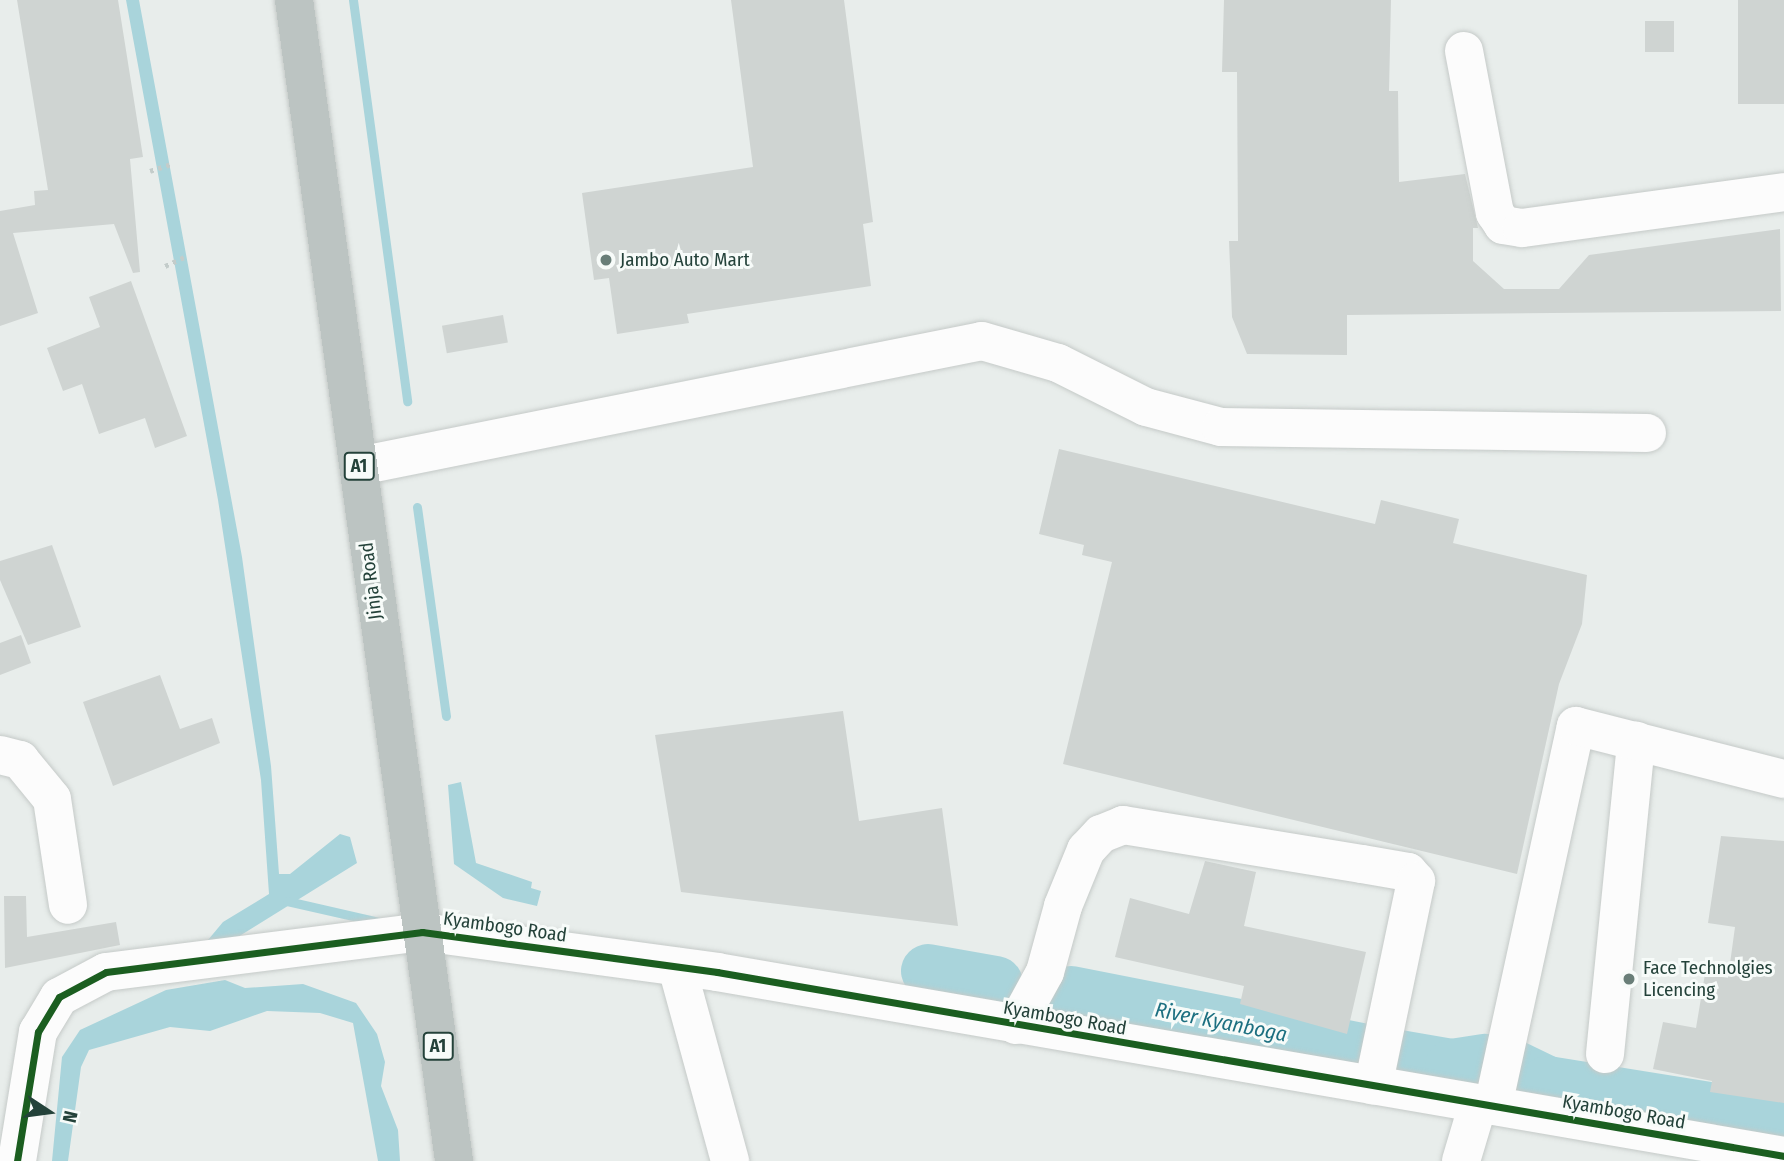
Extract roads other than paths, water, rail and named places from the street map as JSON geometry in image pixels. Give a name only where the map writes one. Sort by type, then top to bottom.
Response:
[{"type":"highway","name":"Jinja Road","points":[[294,0],[454,1161]]},
{"type":"street","points":[[1464,51],[1495,213],[1503,225],[1522,228],[1784,192]]},
{"type":"street","points":[[359,466],[982,341],[1058,363],[1146,407],[1221,426],[1647,433]]},
{"type":"street","points":[[1461,1161],[1485,1105],[1576,726],[1784,779]]},
{"type":"street","points":[[1605,1054],[1636,741]]},
{"type":"street","points":[[0,755],[20,760],[52,799],[68,905]]},
{"type":"street","points":[[1016,1025],[1045,972],[1063,906],[1086,850],[1101,834],[1123,825],[1396,870],[1416,881],[1416,901],[1373,1086]]},
{"type":"street","name":"Kyambogo Road","points":[[17,1161],[37,1032],[59,997],[106,972],[422,932],[677,967],[1784,1156]]},
{"type":"street","points":[[677,967],[730,1161]]},
{"type":"water","points":[[126,0],[139,0],[242,557],[271,766],[279,874],[290,874],[340,834],[350,837],[357,863],[225,945],[203,946],[223,922],[269,894],[261,780],[218,500]]},
{"type":"water","points":[[461,782],[476,863],[532,882],[531,888],[541,891],[537,906],[503,898],[454,864],[448,785]]},
{"type":"water","points":[[225,980],[245,988],[303,984],[356,1003],[377,1034],[385,1062],[381,1086],[398,1130],[400,1161],[378,1161],[353,1023],[320,1013],[267,1011],[210,1031],[170,1027],[89,1050],[81,1067],[68,1161],[52,1161],[62,1057],[80,1030],[166,990]]},
{"type":"waterway","points":[[353,0],[407,401]]},
{"type":"waterway","points":[[417,507],[446,716]]},
{"type":"waterway","points":[[287,901],[379,922]]},
{"type":"waterway","name":"River Kyanboga","points":[[928,971],[996,983]]},
{"type":"waterway","name":"River Kyanboga","points":[[1071,993],[1371,1052]]},
{"type":"waterway","name":"River Kyanboga","points":[[1400,1057],[1452,1066],[1485,1061]]},
{"type":"waterway","name":"River Kyanboga","points":[[1510,1065],[1547,1083],[1784,1121]]},
{"type":"place","name":"Jambo Auto Mart","points":[[606,260]]},
{"type":"place","name":"Face Technolgies Licencing","points":[[1629,979]]}]
